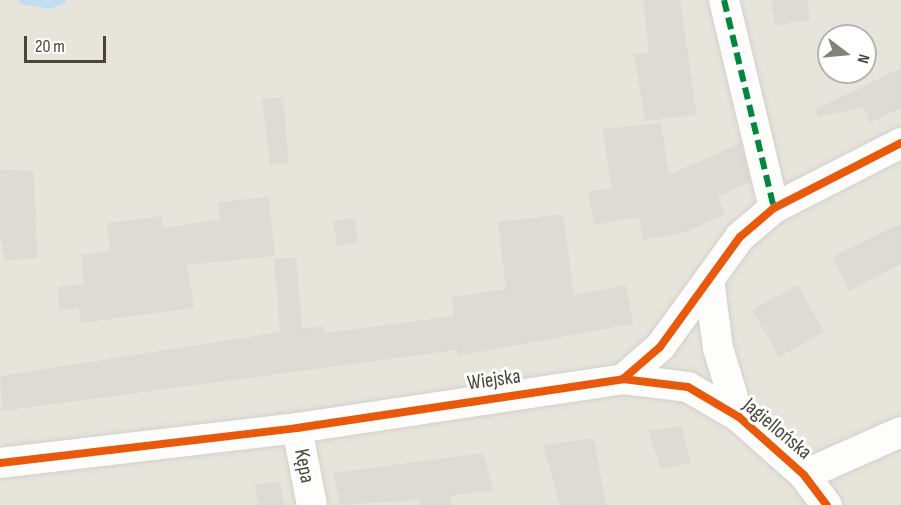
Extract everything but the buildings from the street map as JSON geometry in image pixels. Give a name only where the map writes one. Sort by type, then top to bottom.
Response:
[{"type":"street","points":[[724,0],[774,208]]},
{"type":"street","points":[[623,379],[660,347],[740,237],[774,208],[901,143]]},
{"type":"street","points":[[709,280],[718,348],[739,417]]},
{"type":"street","name":"Jagiellońska","points":[[623,379],[688,387],[739,417],[804,475],[827,505]]},
{"type":"street","name":"Wiejska","points":[[0,463],[297,428],[623,379]]},
{"type":"street","name":"Kępa","points":[[297,428],[312,505]]},
{"type":"street","points":[[804,475],[901,432]]},
{"type":"shaded area","points":[[0,0],[901,0],[901,505],[0,505]]},
{"type":"waterway","points":[[23,0],[48,5],[62,0]]},
{"type":"marked path","points":[[724,0],[774,208]]},
{"type":"cycle path","points":[[0,463],[297,428],[623,379],[660,347],[740,237],[774,208],[901,143]]},
{"type":"cycle path","points":[[623,379],[688,387],[739,417],[804,475],[827,505]]}]
